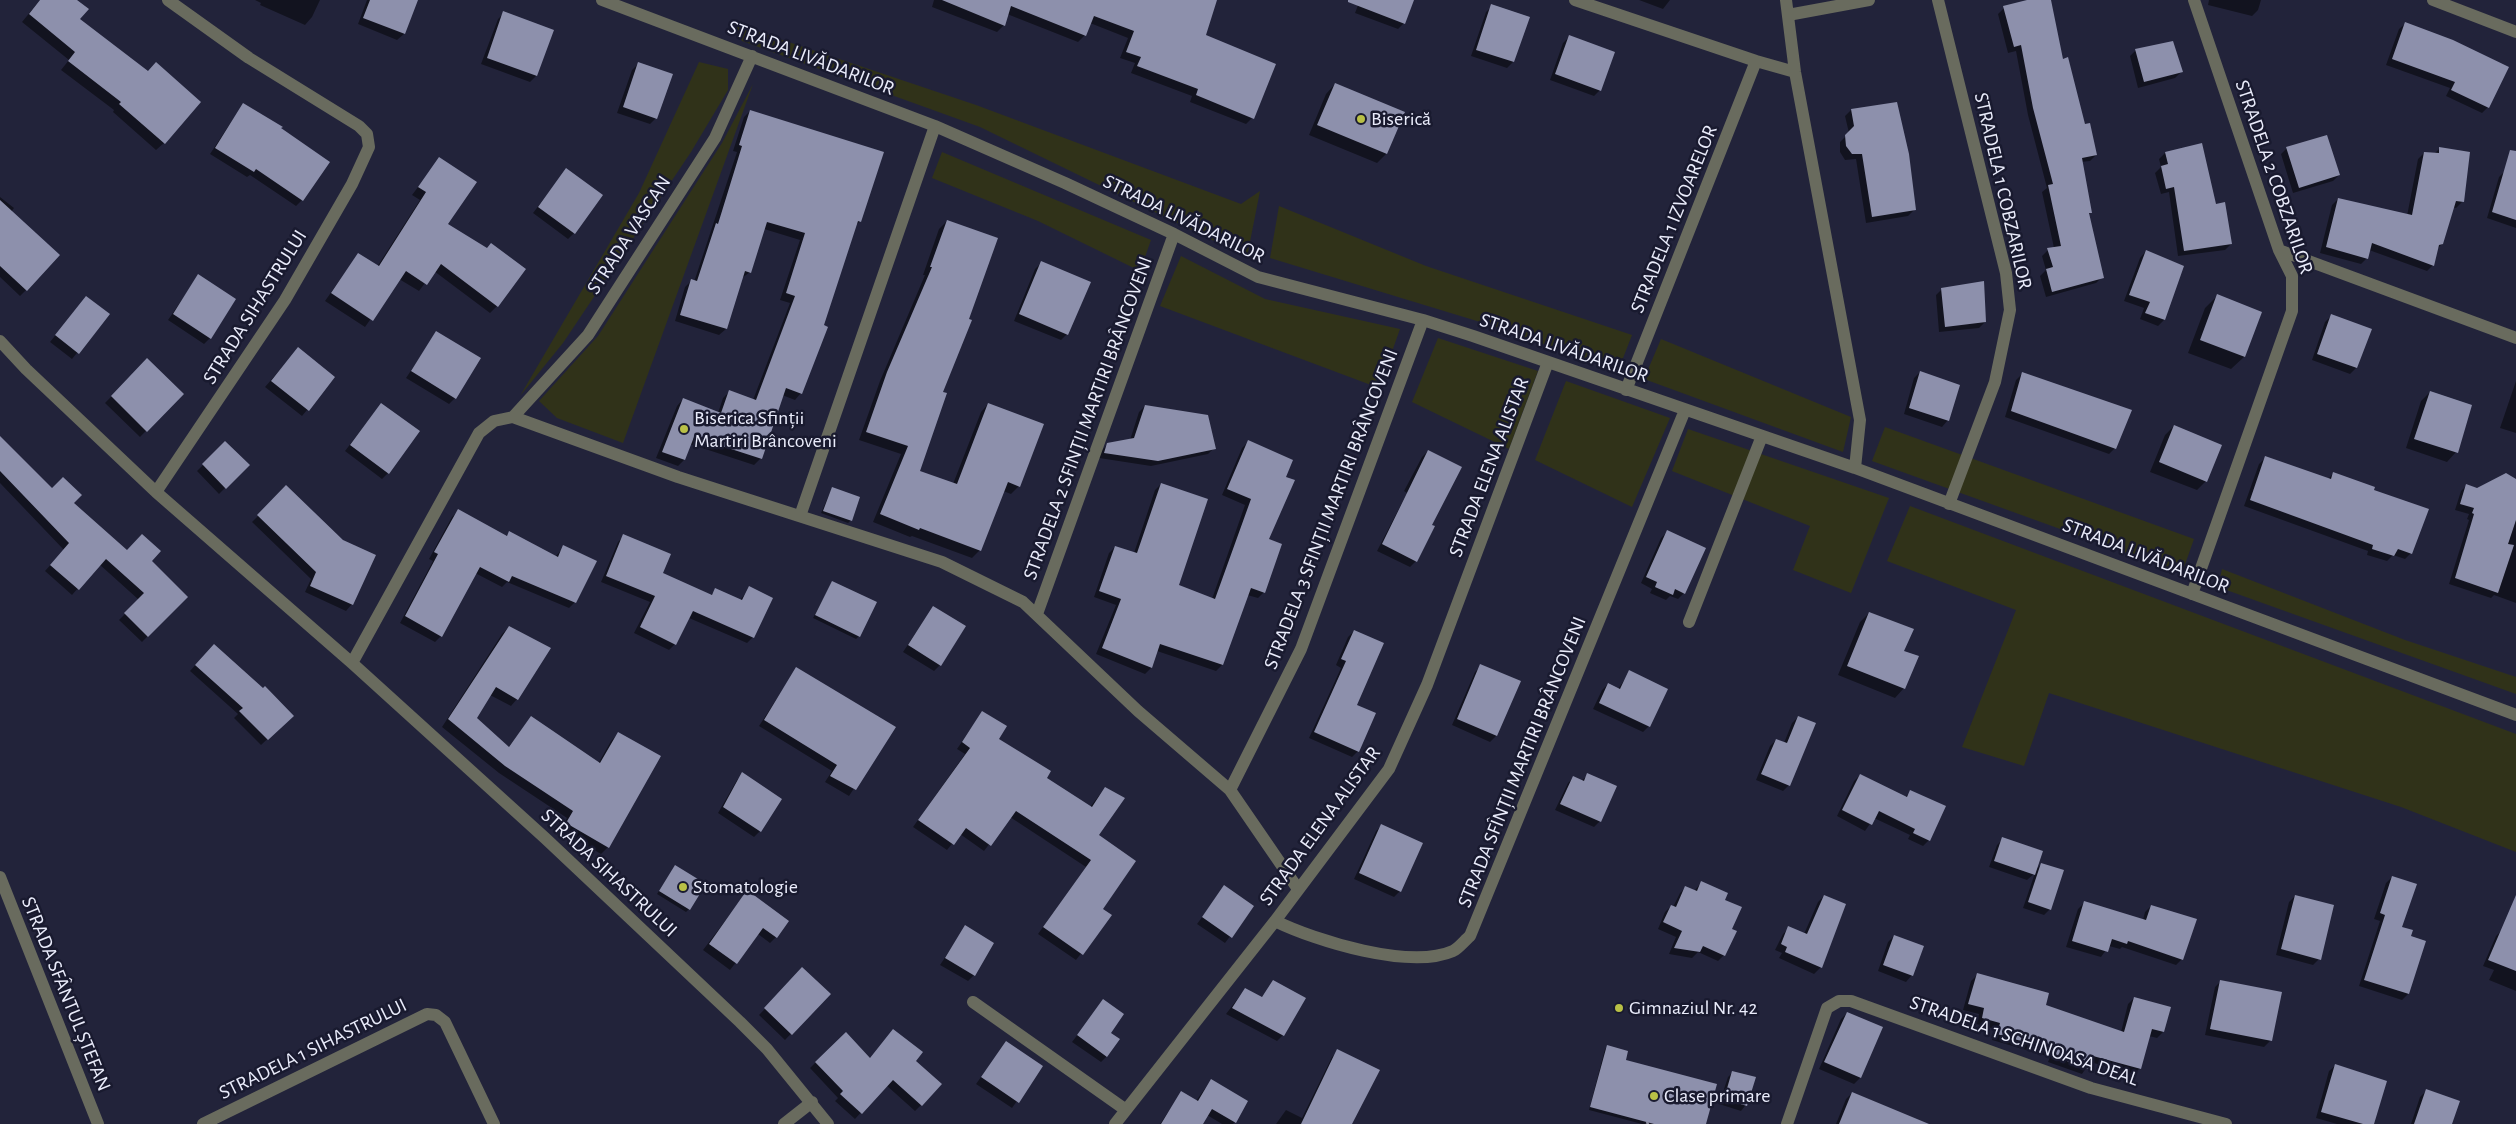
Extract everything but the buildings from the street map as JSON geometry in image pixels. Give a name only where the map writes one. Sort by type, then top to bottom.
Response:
[{"type":"street","name":"STRADA SIHASTRULUI","points":[[156,492],[285,300],[360,170],[370,147],[367,134],[359,126],[249,58],[168,0]]},
{"type":"street","name":"STRADA LIVĂDARILOR","points":[[602,0],[935,126],[1065,183],[1174,234],[1258,278],[1423,320],[1855,468],[2516,715]]},
{"type":"street","points":[[1575,0],[1601,5],[1756,61],[1795,72]]},
{"type":"street","points":[[1786,0],[1795,72],[1860,420],[1855,468]]},
{"type":"street","points":[[1788,15],[1869,0]]},
{"type":"street","name":"STRADELA 1 COBZARILOR","points":[[1938,0],[2006,273],[2010,310],[1995,382],[1949,504]]},
{"type":"street","name":"STRADELA 2 COBZARILOR","points":[[2192,594],[2292,311],[2292,276],[2279,250],[2194,0]]},
{"type":"street","points":[[2433,0],[2516,32]]},
{"type":"street","name":"STRADA VASCAN","points":[[513,417],[588,334],[715,138],[752,56]]},
{"type":"street","name":"STRADELA 1 IZVOARELOR","points":[[1626,390],[1756,61]]},
{"type":"street","points":[[800,516],[935,126]]},
{"type":"street","name":"STRADELA 2 SFINȚII MARTIRI BRÂNCOVENI","points":[[1037,614],[1174,234]]},
{"type":"street","points":[[2279,250],[2516,338]]},
{"type":"street","name":"STRADELA 3 SFINȚII MARTIRI BRÂNCOVENI","points":[[1230,790],[1301,649],[1423,320]]},
{"type":"street","name":"STRADA SIHASTRULUI","points":[[0,341],[26,369],[156,492],[352,663],[545,838],[740,1022],[767,1049],[828,1124]]},
{"type":"street","name":"STRADA ELENA ALISTAR","points":[[1126,1110],[1275,921],[1389,769],[1427,685],[1548,362]]},
{"type":"street","name":"STRADA SFÎNȚII MARTIRI BRÂNCOVENI","points":[[1275,921],[1300,933],[1336,944],[1395,956],[1432,956],[1454,951],[1470,936],[1686,410]]},
{"type":"street","points":[[352,663],[479,433],[494,421],[513,417],[678,477],[942,562],[1023,602],[1138,711],[1230,790],[1298,888]]},
{"type":"street","points":[[1689,622],[1762,436]]},
{"type":"street","name":"STRADA SFÂNTUL ȘTEFAN","points":[[0,877],[98,1124]]},
{"type":"street","name":"STRADELA 1 SCHINOASA DEAL","points":[[1787,1124],[1827,1008],[1839,1001],[1851,1000],[2091,1088],[2226,1124]]},
{"type":"street","points":[[973,1002],[1126,1110],[1115,1124]]},
{"type":"street","name":"STRADELA 1 SIHASTRULUI","points":[[203,1124],[427,1014],[436,1015],[445,1022],[494,1124]]},
{"type":"street","points":[[784,1124],[812,1102]]},
{"type":"green space","points":[[729,22],[976,105],[1241,204],[1260,191],[1247,257],[980,127],[742,41]]},
{"type":"green space","points":[[699,62],[728,69],[728,90],[691,152],[563,343],[520,396],[639,193]]},
{"type":"green space","points":[[753,84],[623,443],[557,418],[539,401],[598,336],[722,143]]},
{"type":"green space","points":[[942,152],[1151,240],[1140,271],[1038,221],[932,178]]},
{"type":"green space","points":[[1279,206],[1426,266],[1632,335],[1618,371],[1490,325],[1270,258]]},
{"type":"green space","points":[[1181,256],[1265,299],[1400,329],[1379,388],[1160,306]]},
{"type":"green space","points":[[1438,338],[1538,371],[1509,449],[1412,402]]},
{"type":"green space","points":[[1661,339],[1851,417],[1843,452],[1644,379]]},
{"type":"green space","points":[[1566,381],[1670,418],[1632,507],[1535,460]]},
{"type":"green space","points":[[1885,427],[2194,539],[2182,573],[1872,461]]},
{"type":"green space","points":[[1688,429],[1889,498],[1851,593],[1793,570],[1810,526],[1672,471]]},
{"type":"green space","points":[[1910,506],[2516,734],[2516,852],[2401,807],[2049,693],[2024,766],[1962,747],[2016,610],[1887,561]]},
{"type":"green space","points":[[2222,569],[2405,640],[2516,677],[2516,694],[2218,587]]},
{"type":"place","name":"Biserică","points":[[1361,119]]},
{"type":"place","name":"Biserica Sfinții Martiri Brâncoveni","points":[[684,429]]},
{"type":"place","name":"Stomatologie","points":[[683,887]]},
{"type":"place","name":"Gimnaziul Nr. 42","points":[[1619,1008]]},
{"type":"place","name":"Clase primare","points":[[1654,1096]]}]
